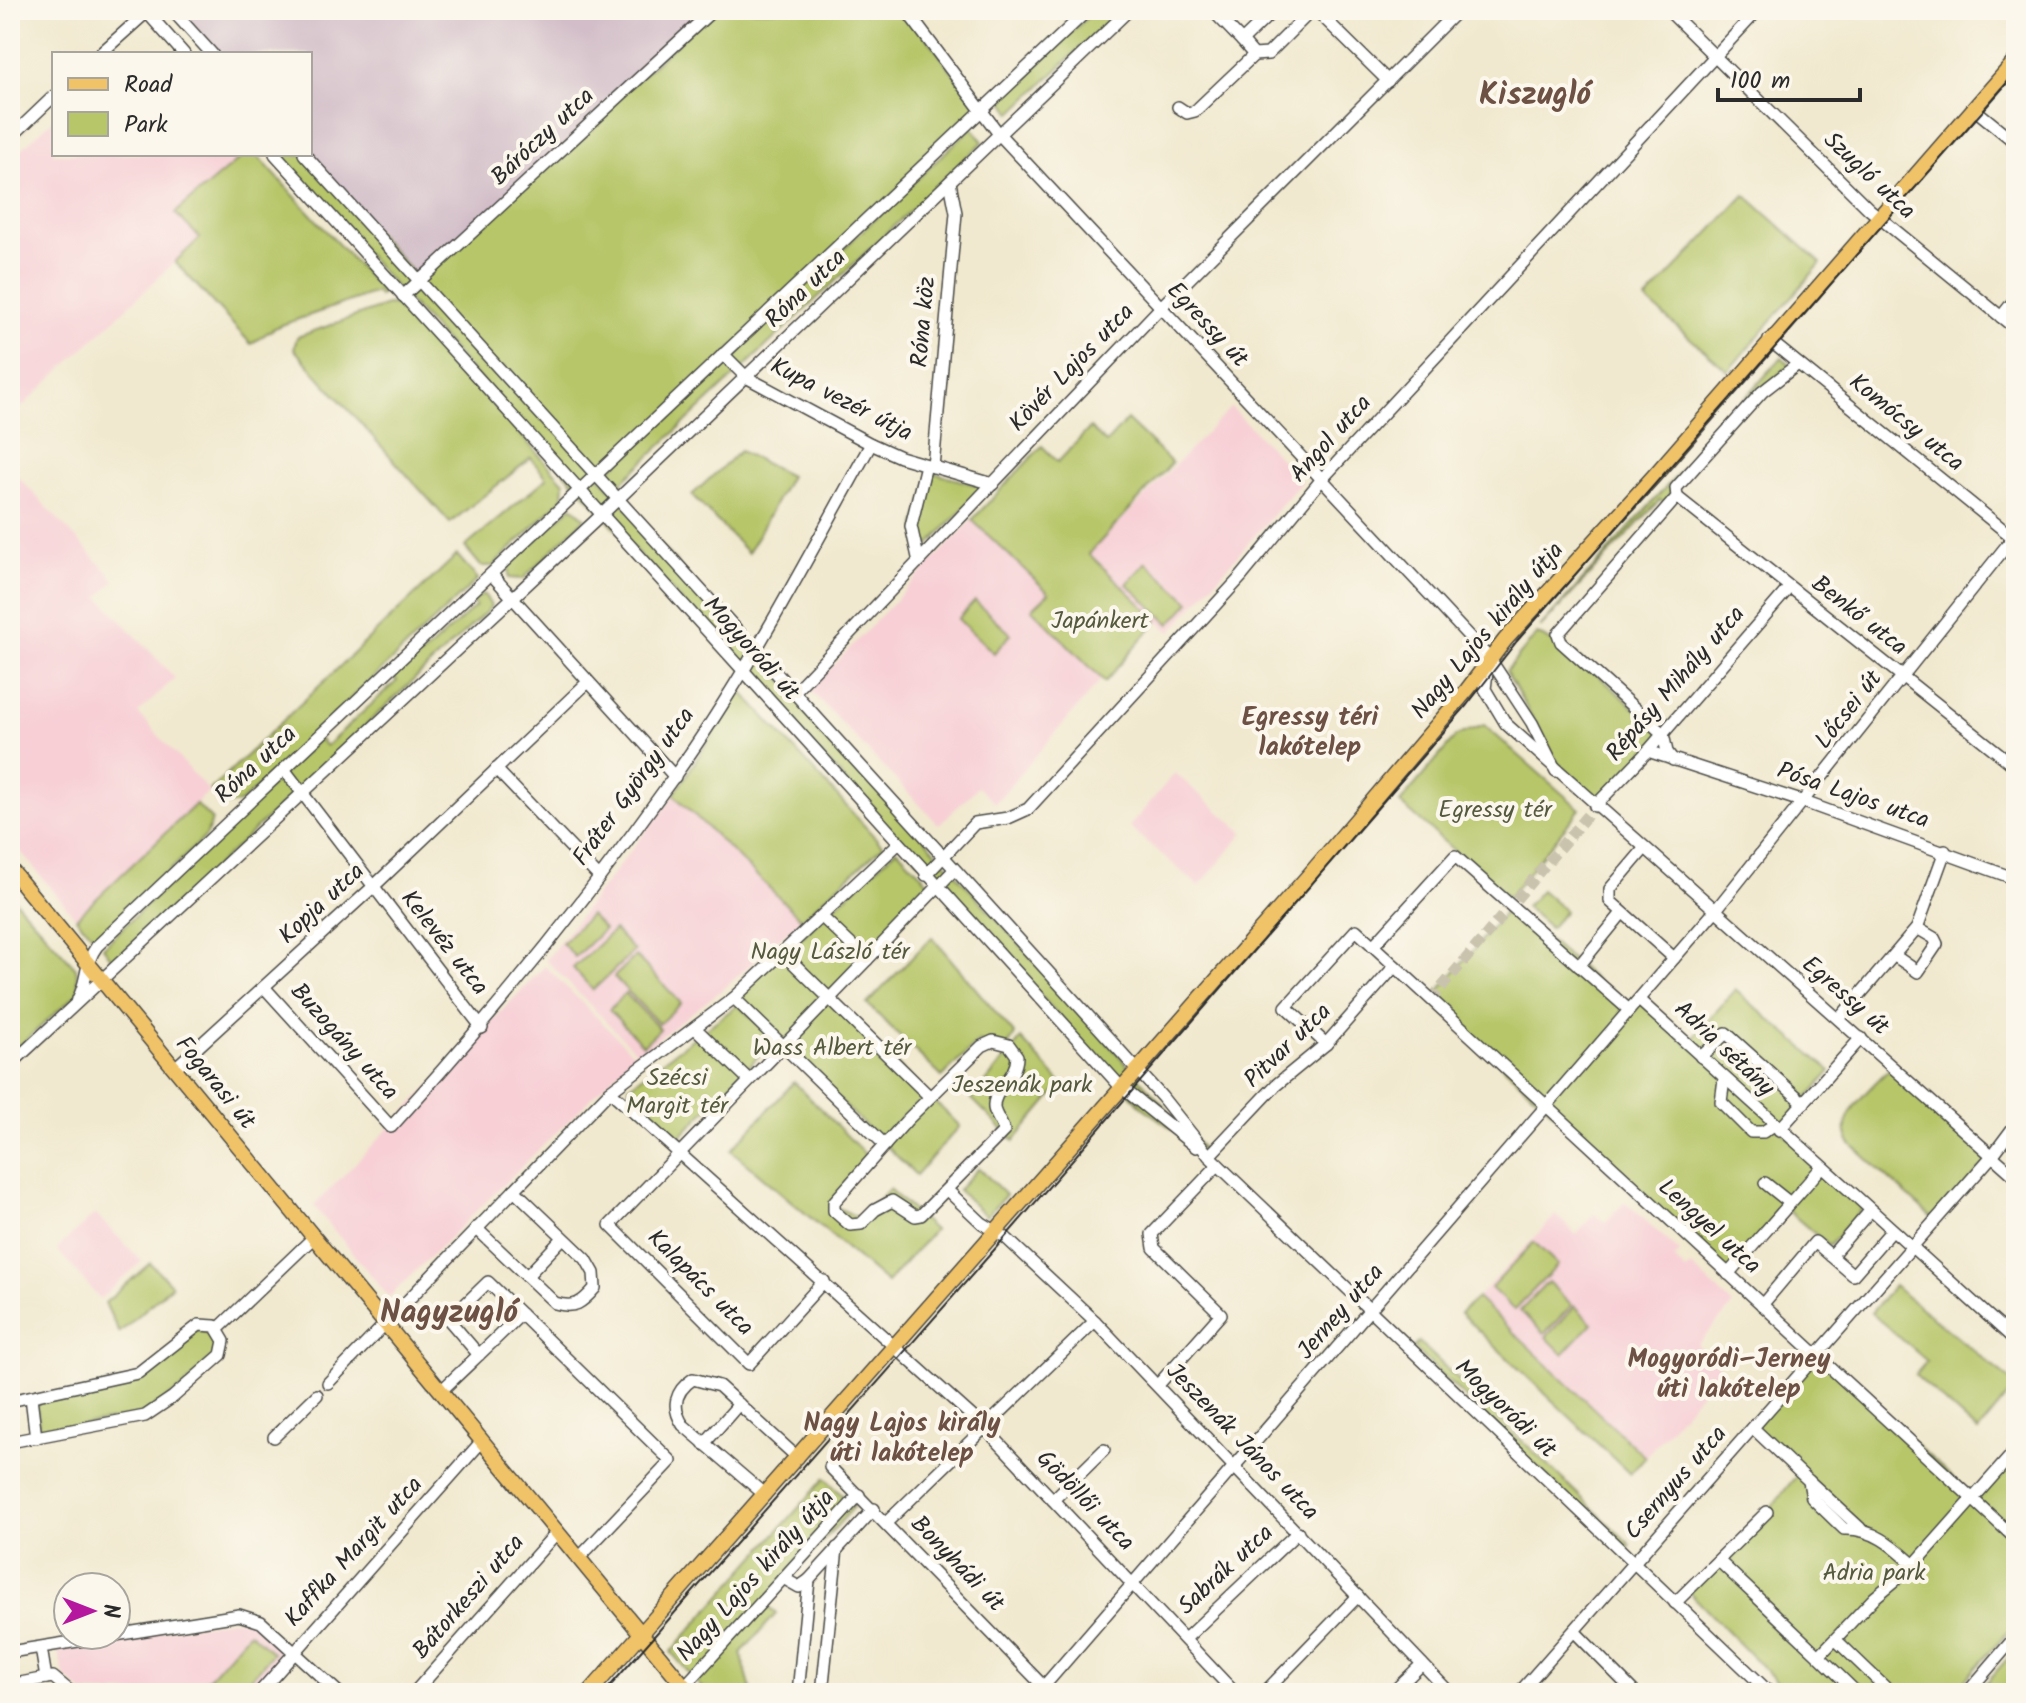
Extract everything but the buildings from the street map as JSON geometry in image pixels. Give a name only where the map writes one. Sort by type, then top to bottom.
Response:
[{"type":"main road","name":"Nagy Lajos király útja","points":[[589,1693],[897,1346],[1120,1086],[1310,874],[1490,659],[1654,476],[1769,340],[2016,60]]},
{"type":"main road","name":"Fogarasi út","points":[[10,869],[687,1690]]},
{"type":"street","points":[[172,10],[210,52]]},
{"type":"street","name":"Báróczy utca","points":[[403,296],[713,10]]},
{"type":"street","name":"Egressy út","points":[[906,10],[999,134],[1490,659],[1532,723],[1556,771]]},
{"type":"street","name":"Róna utca","points":[[76,1003],[85,986],[87,964],[97,946],[1088,10]]},
{"type":"street","name":"Róna utca","points":[[10,1065],[601,515],[1129,10]]},
{"type":"street","points":[[1212,10],[1254,55]]},
{"type":"street","points":[[1242,41],[1274,10]]},
{"type":"street","points":[[1178,107],[1187,113],[1195,111],[1254,55],[1268,54],[1314,10],[1388,81]]},
{"type":"street","name":"Kövér Lajos utca","points":[[792,694],[1161,307],[1458,10]]},
{"type":"street","name":"Szugló utca","points":[[1668,10],[1877,216],[2016,329]]},
{"type":"street","name":"Angol utca","points":[[926,875],[975,823],[1008,818],[1028,809],[1181,641],[1322,479],[1712,55],[1758,10]]},
{"type":"street","points":[[102,52],[147,11],[182,52]]},
{"type":"street","points":[[10,138],[52,98]]},
{"type":"street","points":[[1973,108],[2016,143]]},
{"type":"street","name":"Mogyoródi út","points":[[277,156],[1120,1086],[1214,1161],[1770,1693]]},
{"type":"street","name":"Mogyoródi út","points":[[306,156],[1135,1069],[1214,1161]]},
{"type":"street","name":"Róna köz","points":[[919,562],[911,526],[930,466],[956,213],[950,182]]},
{"type":"street","points":[[2001,317],[2016,298]]},
{"type":"street","name":"Komócsy utca","points":[[1769,340],[2015,537]]},
{"type":"street","name":"Kupa vezér útja","points":[[723,354],[746,377],[871,444],[930,466],[993,484]]},
{"type":"street","points":[[1673,760],[1667,752],[1663,734],[1561,642],[1560,630],[1677,497],[1676,488],[1762,392],[1798,364]]},
{"type":"street","name":"Fráter György utca","points":[[391,1127],[482,1028],[675,777],[741,671],[871,444]]},
{"type":"street","name":"Benkő utca","points":[[1677,497],[1788,589],[2016,767]]},
{"type":"street","name":"Lőcsei út","points":[[1715,911],[2015,537]]},
{"type":"street","points":[[492,575],[675,777]]},
{"type":"street","name":"Répásy Mihály utca","points":[[1595,806],[1648,751],[1788,589]]},
{"type":"street","name":"Egressy út","points":[[1490,659],[1485,689],[1499,716],[1519,737],[2016,1177]]},
{"type":"street","name":"Kopja utca","points":[[175,1068],[373,887],[588,682]]},
{"type":"street","points":[[1519,737],[1531,737],[1532,723]]},
{"type":"street","name":"Pósa Lajos utca","points":[[1648,751],[1945,851],[2016,879]]},
{"type":"street","name":"Kelevéz utca","points":[[284,769],[482,1028]]},
{"type":"street","points":[[496,769],[598,876]]},
{"type":"street","points":[[331,1380],[610,1091],[734,998],[898,844]]},
{"type":"street","points":[[1644,849],[1610,889],[1610,901],[1674,958]]},
{"type":"street","points":[[1839,1019],[1917,928],[1945,851]]},
{"type":"street","points":[[1326,1044],[1286,1007],[1356,930],[1373,946],[1455,856],[1629,1010]]},
{"type":"street","points":[[678,1152],[954,870]]},
{"type":"street","name":"Jerney utca","points":[[1044,1691],[1715,911]]},
{"type":"street","points":[[1579,966],[1622,913]]},
{"type":"street","points":[[822,917],[867,960]]},
{"type":"street","points":[[1895,956],[1911,970],[1918,972],[1923,967],[1937,944],[1934,938],[1917,928]]},
{"type":"street","name":"Lengyel utca","points":[[1373,946],[1547,1109],[1974,1497],[2016,1539]]},
{"type":"street","points":[[783,953],[930,1097]]},
{"type":"street","name":"Pitvar utca","points":[[1158,1385],[1221,1314],[1154,1248],[1150,1241],[1152,1234],[1276,1085],[1326,1044],[1395,966]]},
{"type":"street","name":"Buzogány utca","points":[[264,987],[391,1127]]},
{"type":"street","points":[[734,998],[885,1145]]},
{"type":"street","name":"Adria sétány","points":[[1639,1000],[1776,1128],[2016,1341]]},
{"type":"street","points":[[695,1028],[749,1080]]},
{"type":"street","points":[[1701,1057],[1726,1033],[1804,1103]]},
{"type":"street","name":"Adria sétány","points":[[1776,1128],[1804,1103],[1861,1038]]},
{"type":"street","points":[[1001,1041],[1014,1049],[1015,1073],[995,1098],[994,1110],[1004,1131],[930,1208],[915,1216],[896,1202],[888,1202],[855,1226],[834,1211],[834,1202],[930,1097],[987,1043],[1001,1041]]},
{"type":"street","points":[[1724,1079],[1721,1102],[1751,1132],[1776,1128]]},
{"type":"street","points":[[610,1091],[897,1346]]},
{"type":"street","name":"Csernyus utca","points":[[1519,1693],[1992,1156],[2016,1124]]},
{"type":"street","name":"Kalapács utca","points":[[678,1152],[610,1225],[749,1364],[824,1281]]},
{"type":"street","points":[[1728,1274],[1821,1168]]},
{"type":"street","points":[[1765,1183],[1790,1203]]},
{"type":"street","points":[[476,1228],[555,1303],[569,1307],[582,1303],[595,1288],[594,1273],[586,1259],[514,1190]]},
{"type":"street","points":[[947,1190],[994,1231]]},
{"type":"street","points":[[1831,1256],[1870,1211]]},
{"type":"street","points":[[1762,1305],[1815,1242],[1853,1275],[1892,1230]]},
{"type":"street","name":"Jeszenák János utca","points":[[994,1231],[1005,1237],[1095,1321],[1450,1693]]},
{"type":"street","points":[[10,1401],[138,1373],[192,1328],[213,1326],[313,1238]]},
{"type":"street","points":[[527,1276],[563,1238]]},
{"type":"street","points":[[479,1355],[449,1320],[488,1282],[671,1461],[580,1557]]},
{"type":"street","points":[[441,1391],[521,1314]]},
{"type":"street","points":[[887,1522],[1095,1321]]},
{"type":"street","points":[[10,1442],[145,1416],[173,1397],[223,1350],[213,1326]]},
{"type":"street","name":"Gödöllői utca","points":[[897,1346],[985,1428],[1235,1693]]},
{"type":"street","name":"Nagy Lajos király útja","points":[[765,1495],[677,1417],[676,1396],[682,1386],[693,1379],[712,1382],[798,1458]]},
{"type":"street","points":[[274,1437],[317,1395]]},
{"type":"street","points":[[31,1397],[36,1438]]},
{"type":"street","points":[[704,1444],[739,1404]]},
{"type":"street","points":[[1753,1428],[1809,1481],[1812,1498],[1844,1529],[1860,1528],[1887,1540],[1914,1565]]},
{"type":"street","name":"Kaffka Margit utca","points":[[259,1693],[482,1441]]},
{"type":"street","points":[[1053,1500],[1104,1450]]},
{"type":"street","points":[[1819,1656],[1874,1598],[1914,1565],[2016,1450]]},
{"type":"street","name":"Bonyhádi út","points":[[830,1467],[887,1522],[1044,1691]]},
{"type":"street","name":"Nagy Lajos király útja","points":[[687,1690],[859,1495]]},
{"type":"street","points":[[783,1578],[799,1587],[809,1580],[874,1509]]},
{"type":"street","points":[[1675,1603],[1720,1562],[1767,1512]]},
{"type":"street","name":"Bátorkeszi utca","points":[[414,1693],[558,1531]]},
{"type":"street","name":"Sabrák utca","points":[[1185,1639],[1298,1532]]},
{"type":"street","points":[[822,1693],[837,1548]]},
{"type":"street","points":[[1720,1562],[1857,1693]]},
{"type":"street","points":[[798,1693],[809,1580]]},
{"type":"street","points":[[1264,1693],[1358,1596]]},
{"type":"street","points":[[10,1652],[239,1615],[261,1622],[339,1693]]},
{"type":"street","points":[[1575,1632],[1635,1693]]},
{"type":"street","points":[[1967,1693],[2016,1636]]},
{"type":"street","points":[[1836,1640],[1891,1693]]},
{"type":"street","points":[[41,1648],[46,1678]]},
{"type":"street","points":[[1392,1693],[1422,1664]]},
{"type":"street","points":[[10,1685],[53,1677],[72,1693]]},
{"type":"shaded area","points":[[178,10],[710,10],[419,279],[312,156],[312,52],[215,52]]},
{"type":"shaded area","points":[[52,121],[52,156],[237,156],[240,159],[175,213],[200,238],[10,418],[10,160]]},
{"type":"shaded area","points":[[1231,407],[1302,481],[1171,632],[1154,618],[995,803],[978,787],[939,825],[810,690],[972,520],[1051,594]]},
{"type":"shaded area","points":[[10,468],[115,580],[99,597],[175,678],[138,713],[209,791],[76,918],[10,839]]},
{"type":"shaded area","points":[[1175,773],[1244,833],[1199,886],[1129,827]]},
{"type":"shaded area","points":[[674,795],[801,919],[724,988],[638,1054],[546,960]]},
{"type":"shaded area","points":[[545,966],[635,1055],[389,1297],[314,1206]]},
{"type":"shaded area","points":[[1625,1202],[1680,1252],[1674,1259],[1686,1271],[1692,1266],[1733,1305],[1697,1345],[1722,1368],[1645,1457],[1477,1298],[1556,1215],[1576,1235],[1595,1214],[1605,1223]]},
{"type":"shaded area","points":[[95,1214],[142,1261],[100,1299],[57,1249]]},
{"type":"shaded area","points":[[230,1620],[247,1620],[259,1626],[286,1654],[250,1693],[84,1693],[65,1677],[58,1651],[132,1651],[132,1636]]},
{"type":"green space","points":[[713,10],[906,10],[981,110],[599,476],[1209,1156],[1141,1106],[277,156],[306,156],[420,280]]},
{"type":"green space","points":[[1095,10],[1120,10],[1012,113],[1002,98]]},
{"type":"green space","points":[[972,127],[983,142],[621,483],[608,472]]},
{"type":"green space","points":[[243,156],[258,156],[383,293],[379,296],[376,292],[276,327],[251,344],[175,262],[200,238],[175,213]]},
{"type":"green space","points":[[1745,195],[1821,263],[1728,371],[1646,300]]},
{"type":"green space","points":[[387,305],[402,306],[564,482],[563,498],[493,566],[481,566],[465,547],[547,478],[531,458],[450,523],[294,349],[297,337]]},
{"type":"green space","points":[[1782,357],[1791,366],[1718,430],[1683,471],[1667,504],[1660,500],[1540,628]]},
{"type":"green space","name":"Japánkert","points":[[1127,420],[1172,463],[1089,554],[1158,620],[1105,682],[1032,609],[1049,593],[972,520],[1042,446],[1058,462],[1090,428],[1106,443]]},
{"type":"green space","points":[[740,451],[790,476],[748,553],[692,495]]},
{"type":"green space","points":[[931,472],[983,487],[921,554],[916,525]]},
{"type":"green space","points":[[572,506],[585,518],[523,579],[509,578],[509,565]]},
{"type":"green space","points":[[457,555],[478,579],[240,803],[225,805],[210,790]]},
{"type":"green space","points":[[1146,562],[1190,602],[1170,624],[1127,584]]},
{"type":"green space","points":[[484,594],[491,606],[486,612],[114,962],[103,947],[319,739],[326,746],[397,681],[390,673],[413,651],[420,657],[476,606],[472,601]]},
{"type":"green space","points":[[975,601],[1011,634],[994,653],[958,619]]},
{"type":"green space","points":[[1537,634],[1575,654],[1663,734],[1602,804],[1558,764],[1506,671]]},
{"type":"green space","points":[[740,690],[883,846],[801,919],[674,795]]},
{"type":"green space","name":"Egressy tér","points":[[1484,725],[1580,809],[1508,898],[1400,803],[1456,736]]},
{"type":"green space","points":[[196,804],[212,820],[206,836],[97,940],[76,918]]},
{"type":"green space","name":"Nagy László tér","points":[[897,849],[934,888],[829,994],[786,952]]},
{"type":"green space","points":[[1541,890],[1565,911],[1550,928],[1526,907]]},
{"type":"green space","points":[[10,895],[76,968],[79,992],[10,1054]]},
{"type":"green space","points":[[1510,906],[1629,1010],[1639,1000],[1688,1044],[1735,990],[1831,1071],[1780,1130],[1864,1206],[1829,1246],[1785,1208],[1728,1274],[1431,1000]]},
{"type":"green space","points":[[590,915],[604,929],[575,957],[562,943]]},
{"type":"green space","points":[[614,930],[634,951],[593,990],[573,968]]},
{"type":"green space","points":[[932,937],[1015,1035],[1003,1054],[979,1041],[942,1077],[867,1004]]},
{"type":"green space","name":"Wass Albert tér","points":[[783,953],[960,1126],[916,1175],[734,998]]},
{"type":"green space","points":[[636,956],[681,1003],[659,1024],[614,977]]},
{"type":"green space","points":[[625,993],[660,1029],[643,1045],[609,1010]]},
{"type":"green space","name":"Szécsi Margit tér","points":[[738,1005],[774,1040],[679,1138],[629,1096],[629,1086]]},
{"type":"green space","name":"Jeszenák park","points":[[1021,1039],[1062,1084],[1014,1141],[972,1099]]},
{"type":"green space","points":[[1892,1066],[1992,1156],[1934,1220],[1852,1145],[1846,1135],[1846,1124],[1857,1103]]},
{"type":"green space","points":[[794,1082],[866,1155],[832,1205],[861,1219],[889,1189],[934,1230],[887,1283],[731,1150]]},
{"type":"green space","points":[[979,1168],[1006,1195],[986,1216],[958,1190]]},
{"type":"green space","points":[[1534,1242],[1558,1265],[1514,1310],[1491,1288]]},
{"type":"green space","points":[[150,1263],[172,1285],[119,1333],[105,1303]]},
{"type":"green space","points":[[1548,1282],[1572,1305],[1544,1334],[1520,1311]]},
{"type":"green space","points":[[1894,1286],[2016,1385],[1978,1432],[1915,1375],[1927,1361],[1871,1313]]},
{"type":"green space","points":[[1477,1298],[1645,1457],[1630,1474],[1460,1313]]},
{"type":"green space","points":[[1575,1306],[1592,1323],[1563,1354],[1546,1337]]},
{"type":"green space","points":[[197,1329],[215,1336],[217,1353],[183,1388],[142,1415],[39,1432],[37,1402],[144,1376]]},
{"type":"green space","points":[[1419,1342],[1631,1545],[1625,1552],[1414,1348]]},
{"type":"green space","name":"Adria park","points":[[1817,1355],[1974,1497],[2016,1450],[2016,1623],[1953,1693],[1788,1693],[1688,1591],[1773,1505],[1799,1472],[1753,1428]]},
{"type":"green space","points":[[825,1478],[854,1507],[766,1604],[776,1614],[741,1653],[752,1693],[706,1693],[671,1652]]},
{"type":"green space","points":[[249,1632],[273,1653],[238,1693],[222,1693],[207,1680]]},
{"type":"green space","points":[[2016,1649],[2016,1677],[2002,1693],[1977,1693]]},
{"type":"tunnel","points":[[1431,1000],[1595,806]]},
{"type":"tram line","points":[[604,1693],[1467,705],[1517,641],[2016,73]]},
{"type":"district","name":"Kiszugló","points":[[1535,95]]},
{"type":"district","name":"Egressy téri lakótelep","points":[[1310,733]]},
{"type":"district","name":"Nagyzugló","points":[[449,1313]]},
{"type":"district","name":"Mogyoródi–Jerney úti lakótelep","points":[[1729,1375]]},
{"type":"district","name":"Nagy Lajos király úti lakótelep","points":[[902,1439]]}]
